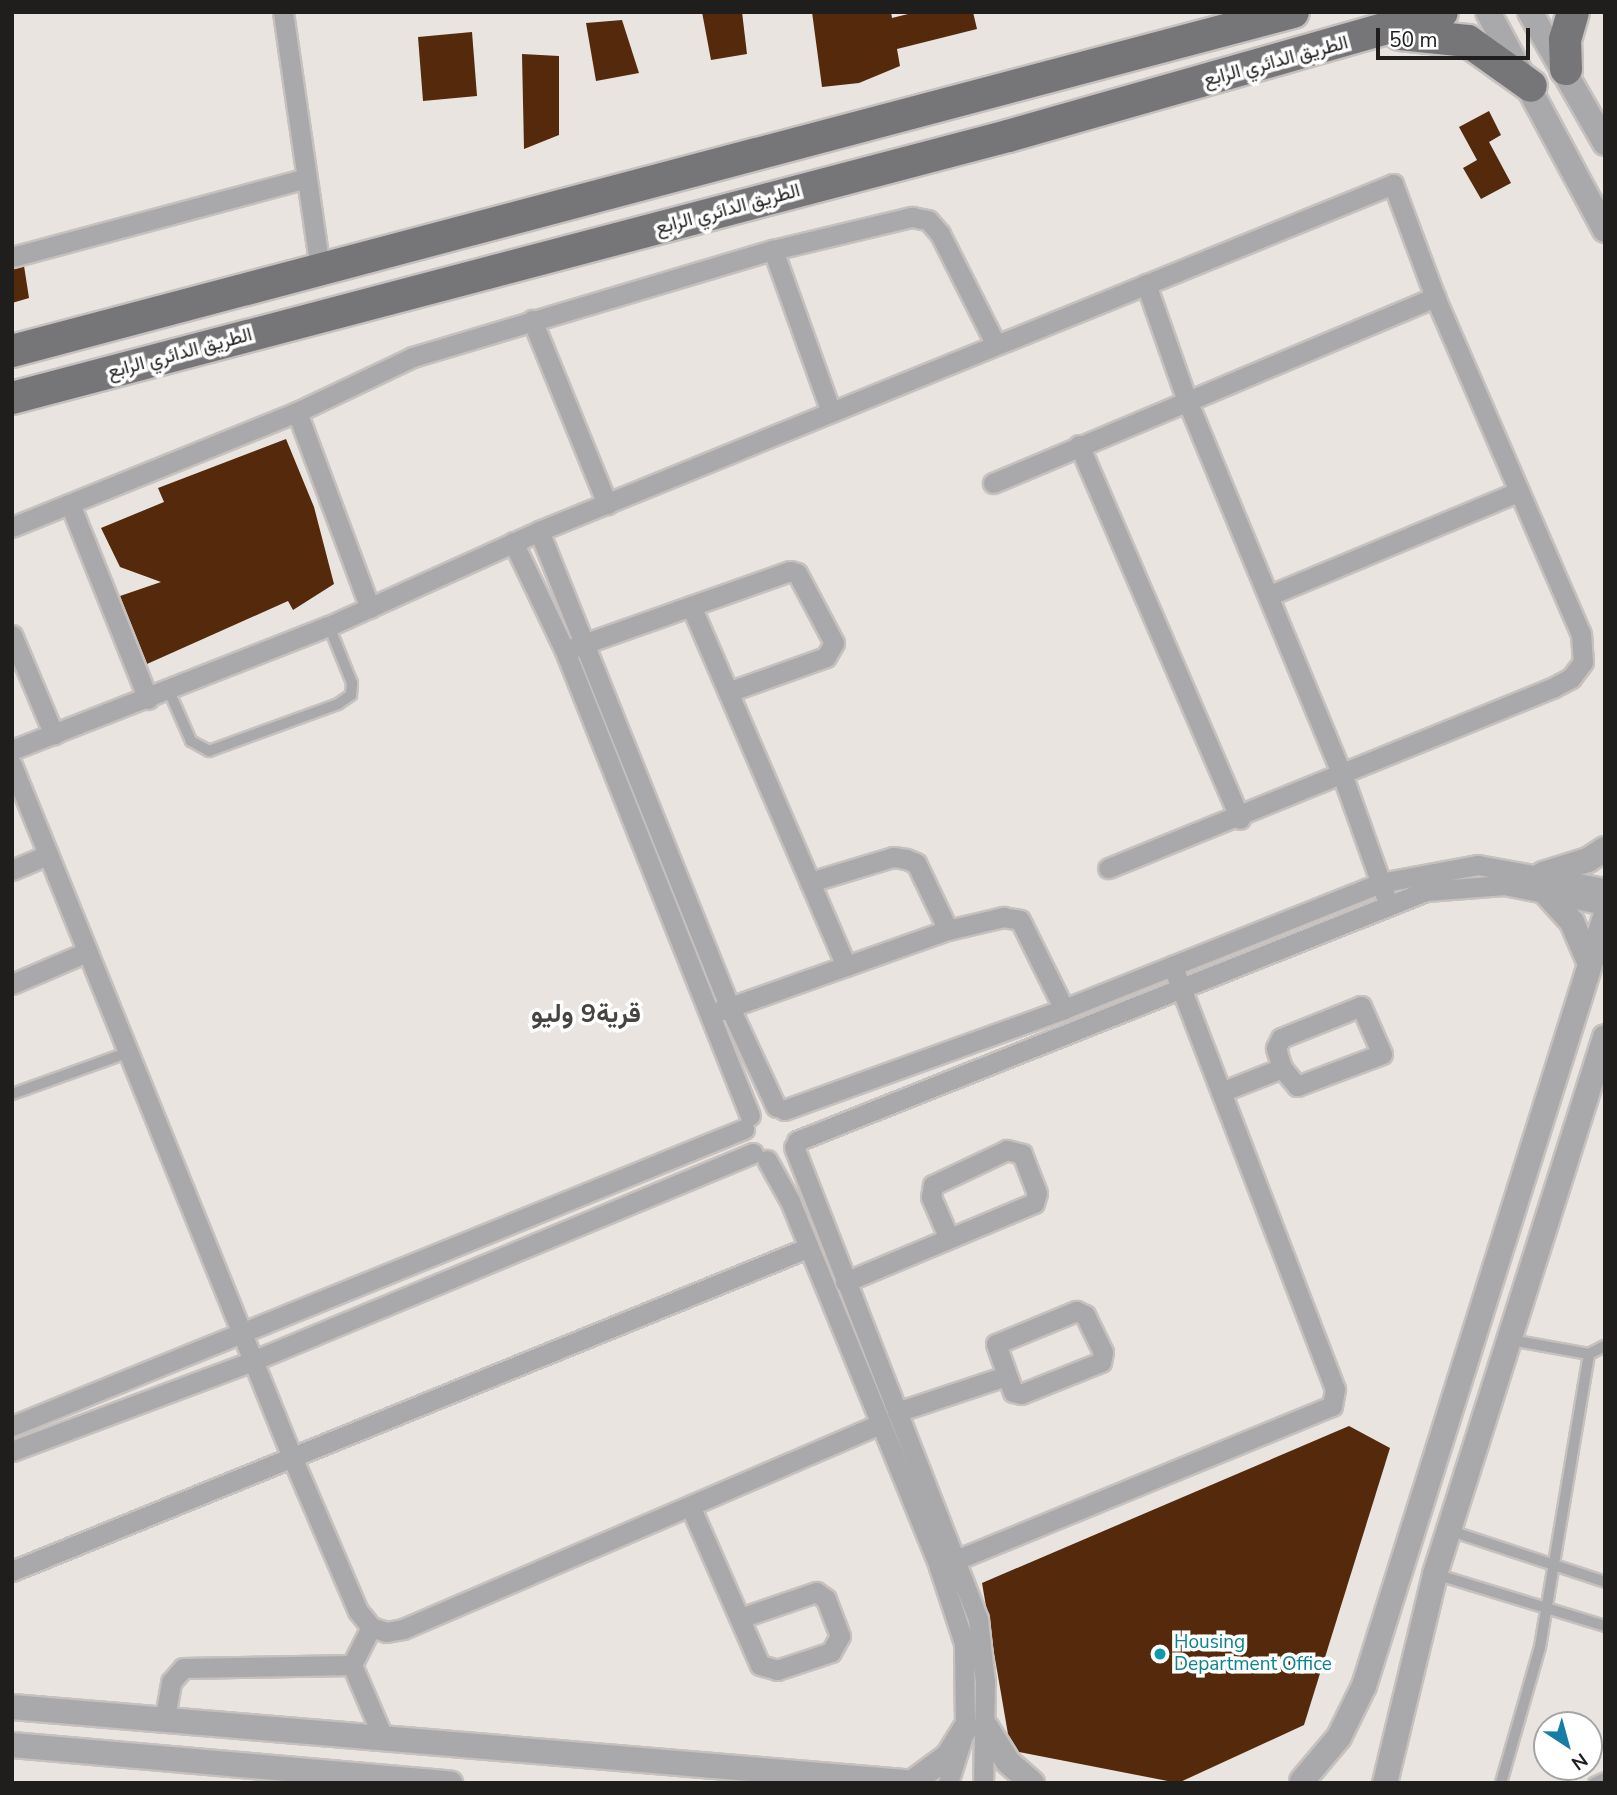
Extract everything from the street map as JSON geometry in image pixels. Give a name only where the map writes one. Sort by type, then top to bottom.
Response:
[{"type":"main road","points":[[12,351],[1293,12]]},
{"type":"main road","name":"الطريق الدائري الرابع","points":[[12,398],[1377,34],[1442,12]]},
{"type":"main road","points":[[1566,69],[1564,40],[1573,12]]},
{"type":"main road","points":[[1377,34],[1468,41],[1503,61],[1531,86]]},
{"type":"street","points":[[283,12],[303,179],[320,270]]},
{"type":"street","points":[[1488,12],[1531,86],[1605,230]]},
{"type":"street","points":[[1530,12],[1566,69],[1605,143]]},
{"type":"street","points":[[12,257],[303,179]]},
{"type":"street","points":[[12,750],[169,691],[328,626],[539,531],[1393,184],[1435,297],[1581,635],[1583,662],[1571,678],[1552,688],[1240,819],[1108,868]]},
{"type":"street","points":[[12,527],[297,412],[412,357],[773,250],[912,217],[928,220],[996,345]]},
{"type":"street","points":[[773,250],[831,412]]},
{"type":"street","points":[[1146,284],[1186,398],[1342,774],[1389,905]]},
{"type":"street","points":[[993,482],[1186,398],[1435,297]]},
{"type":"street","points":[[533,320],[607,504]]},
{"type":"street","points":[[297,412],[370,608]]},
{"type":"street","points":[[1079,445],[1240,819]]},
{"type":"street","points":[[1270,595],[1518,492]]},
{"type":"street","points":[[70,504],[148,699]]},
{"type":"street","points":[[539,531],[586,643],[721,1011],[747,1123],[760,1156],[807,1248],[939,1567],[964,1643],[983,1783]]},
{"type":"street","points":[[513,542],[565,651],[721,1011],[780,1108],[795,1120],[796,1144],[845,1282],[959,1560],[982,1647],[976,1728],[948,1783]]},
{"type":"street","points":[[565,651],[790,571],[797,573],[834,643],[826,657],[728,692]]},
{"type":"street","points":[[691,606],[846,966]]},
{"type":"street","points":[[12,635],[54,735]]},
{"type":"street","points":[[12,765],[292,1457],[358,1611],[371,1627],[386,1632],[403,1629],[691,1508],[880,1424]]},
{"type":"street","points":[[1544,883],[1605,849]]},
{"type":"street","points":[[12,870],[48,855]]},
{"type":"street","points":[[810,882],[894,857],[906,859],[916,863],[948,930]]},
{"type":"street","points":[[12,1426],[244,1335],[780,1108],[1064,1009],[1380,883],[1478,865],[1544,883],[1605,905]]},
{"type":"street","points":[[12,1451],[255,1360],[760,1156],[1183,990],[1389,905],[1471,883],[1544,883],[1605,888]]},
{"type":"street","points":[[1544,883],[1572,922],[1590,964]]},
{"type":"street","points":[[721,1011],[948,930],[1003,917],[1020,919],[1064,1009]]},
{"type":"street","points":[[1300,1782],[1339,1737],[1364,1686],[1605,917]]},
{"type":"street","points":[[12,984],[87,952]]},
{"type":"street","points":[[939,1567],[1332,1406],[1335,1389],[1173,966]]},
{"type":"street","points":[[1353,1007],[1367,1010],[1384,1048],[1377,1060],[1304,1087],[1282,1068],[1276,1048],[1280,1038],[1353,1007]]},
{"type":"street","points":[[1385,1783],[1435,1574],[1605,1037]]},
{"type":"street","points":[[1222,1092],[1282,1068]]},
{"type":"street","points":[[845,1282],[947,1236],[1034,1202],[1037,1193],[1022,1154],[1007,1150],[933,1185],[931,1197],[947,1236]]},
{"type":"street","points":[[12,1571],[807,1248]]},
{"type":"street","points":[[1076,1311],[1085,1315],[1103,1352],[1093,1368],[1021,1394],[1003,1377],[995,1355],[1002,1337],[1076,1311]]},
{"type":"street","points":[[897,1412],[1003,1377]]},
{"type":"street","points":[[691,1508],[740,1618],[767,1670],[831,1652],[840,1636],[826,1599],[816,1592],[740,1618]]},
{"type":"street","points":[[371,1627],[352,1665],[382,1735]]},
{"type":"street","points":[[165,1717],[171,1682],[183,1668],[352,1665]]},
{"type":"street","points":[[12,1707],[382,1735],[914,1783],[948,1756],[976,1728]]},
{"type":"street","points":[[976,1728],[1032,1783]]},
{"type":"street","points":[[407,1779],[411,1738]]},
{"type":"street","points":[[12,1745],[450,1783]]},
{"type":"street","points":[[1300,1782],[1332,1783]]},
{"type":"lane","points":[[169,691],[191,741],[209,751],[338,704],[351,695],[352,683],[328,626]]},
{"type":"lane","points":[[12,1094],[129,1052]]},
{"type":"lane","points":[[1510,1340],[1589,1354],[1605,1346]]},
{"type":"lane","points":[[1502,1783],[1548,1608],[1589,1354]]},
{"type":"lane","points":[[1450,1530],[1605,1582]]},
{"type":"lane","points":[[1435,1574],[1605,1626]]},
{"type":"lane","points":[[1594,1783],[1605,1778]]},
{"type":"building","points":[[702,12],[742,12],[747,54],[711,60]]},
{"type":"building","points":[[812,12],[891,12],[892,18],[916,12],[973,12],[977,29],[897,49],[900,66],[859,83],[822,87]]},
{"type":"building","points":[[622,20],[639,73],[596,81],[586,23]]},
{"type":"building","points":[[472,32],[477,96],[423,101],[418,37]]},
{"type":"building","points":[[522,54],[559,56],[559,135],[524,149]]},
{"type":"building","points":[[1489,111],[1501,135],[1489,142],[1511,183],[1481,199],[1463,168],[1477,160],[1459,127]]},
{"type":"building","points":[[24,266],[29,298],[12,303],[12,269]]},
{"type":"building","points":[[286,439],[314,507],[334,584],[293,610],[288,601],[147,664],[120,596],[161,582],[120,567],[101,528],[164,502],[158,488]]},
{"type":"building","name":"Housing Department Office","points":[[1349,1426],[1390,1448],[1304,1725],[1178,1783],[1019,1752],[1008,1734],[982,1583]]},
{"type":"place","name":"Housing Department Office","points":[[1160,1654]]},
{"type":"district","name":"قرية9 وليو","points":[[586,1014]]}]
